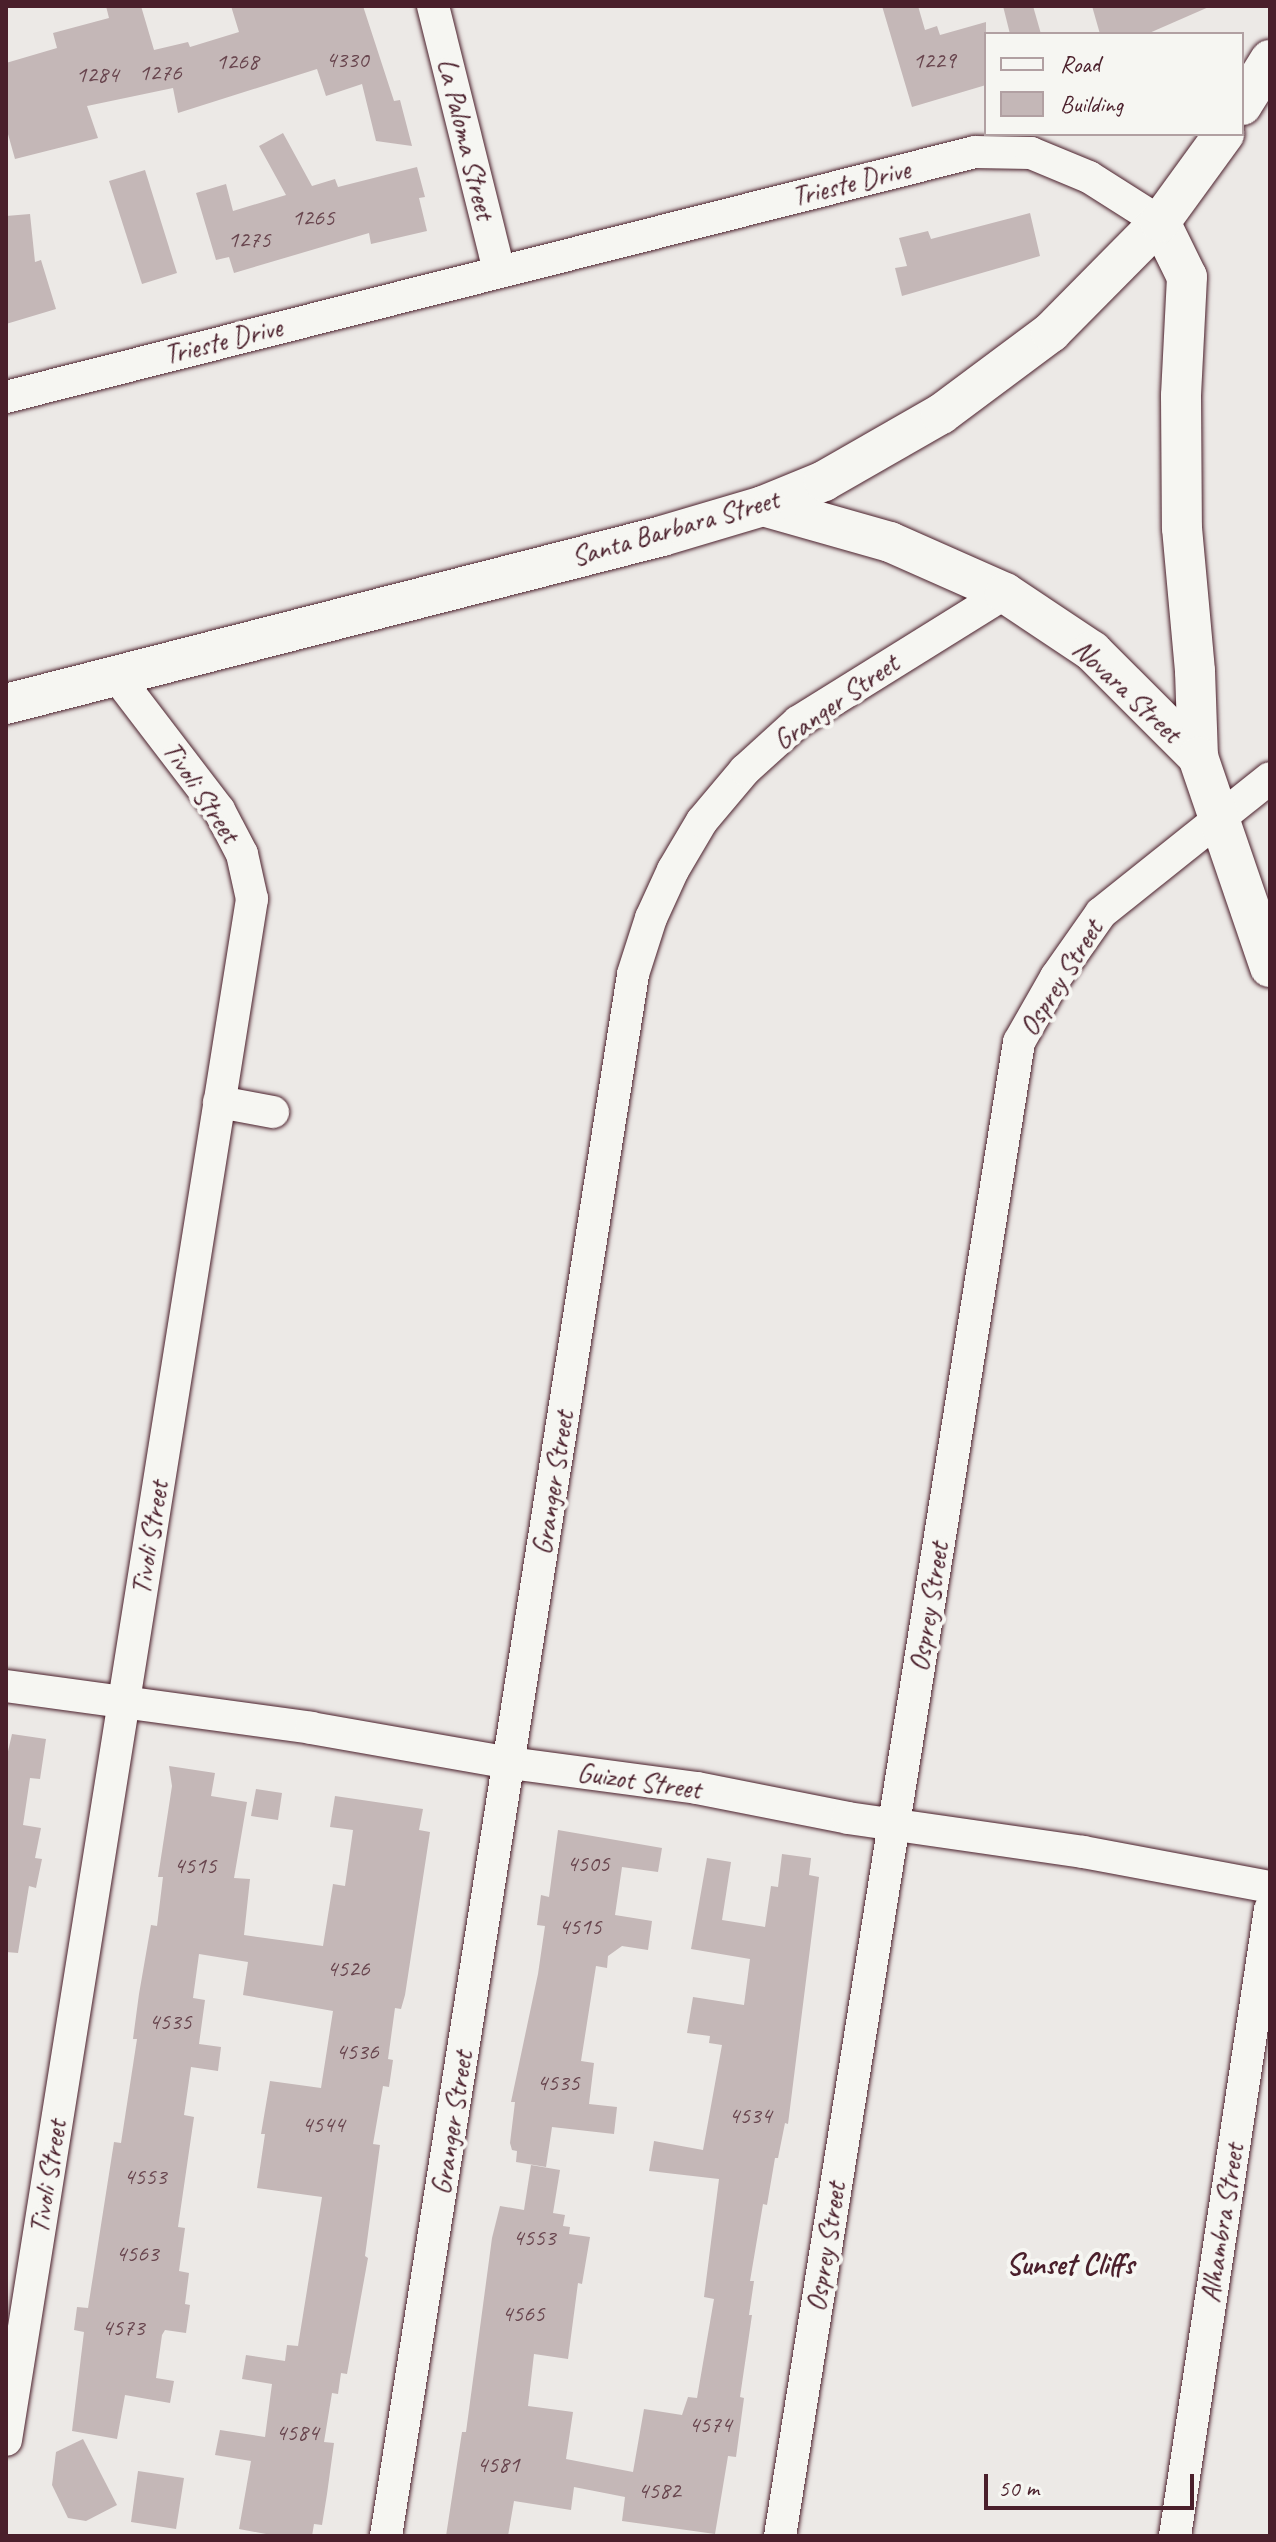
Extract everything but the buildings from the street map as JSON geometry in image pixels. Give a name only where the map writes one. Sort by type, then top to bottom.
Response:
[{"type":"street","name":"La Paloma Street","points":[[433,6],[499,271]]},
{"type":"street","points":[[1244,102],[1270,60]]},
{"type":"street","name":"Santa Barbara Street","points":[[6,704],[662,536],[763,506],[871,456],[976,390],[1061,322],[1160,222],[1223,136]]},
{"type":"street","name":"Trieste Drive","points":[[6,397],[975,152],[1031,153],[1089,177],[1160,222]]},
{"type":"street","points":[[1160,222],[1187,277],[1181,396],[1182,528],[1195,671],[1198,757]]},
{"type":"street","name":"Novara Street","points":[[763,506],[890,542],[1005,593],[1092,651],[1198,757],[1270,967]]},
{"type":"street","name":"Granger Street","points":[[386,2536],[633,974],[651,918],[673,870],[702,821],[756,760],[798,722],[1005,593]]},
{"type":"street","name":"Tivoli Street","points":[[6,2440],[252,899],[242,854],[219,810],[115,674]]},
{"type":"street","name":"Osprey Street","points":[[780,2536],[1019,1042],[1056,977],[1101,913],[1270,778]]},
{"type":"street","points":[[219,1102],[273,1112]]},
{"type":"street","name":"Guizot Street","points":[[6,1686],[311,1728],[510,1763],[697,1788],[893,1826],[1083,1852],[1270,1887]]},
{"type":"street","name":"Alhambra Street","points":[[1175,2536],[1270,1909]]},
{"type":"district","name":"Sunset Cliffs","points":[[1070,2264]]}]
